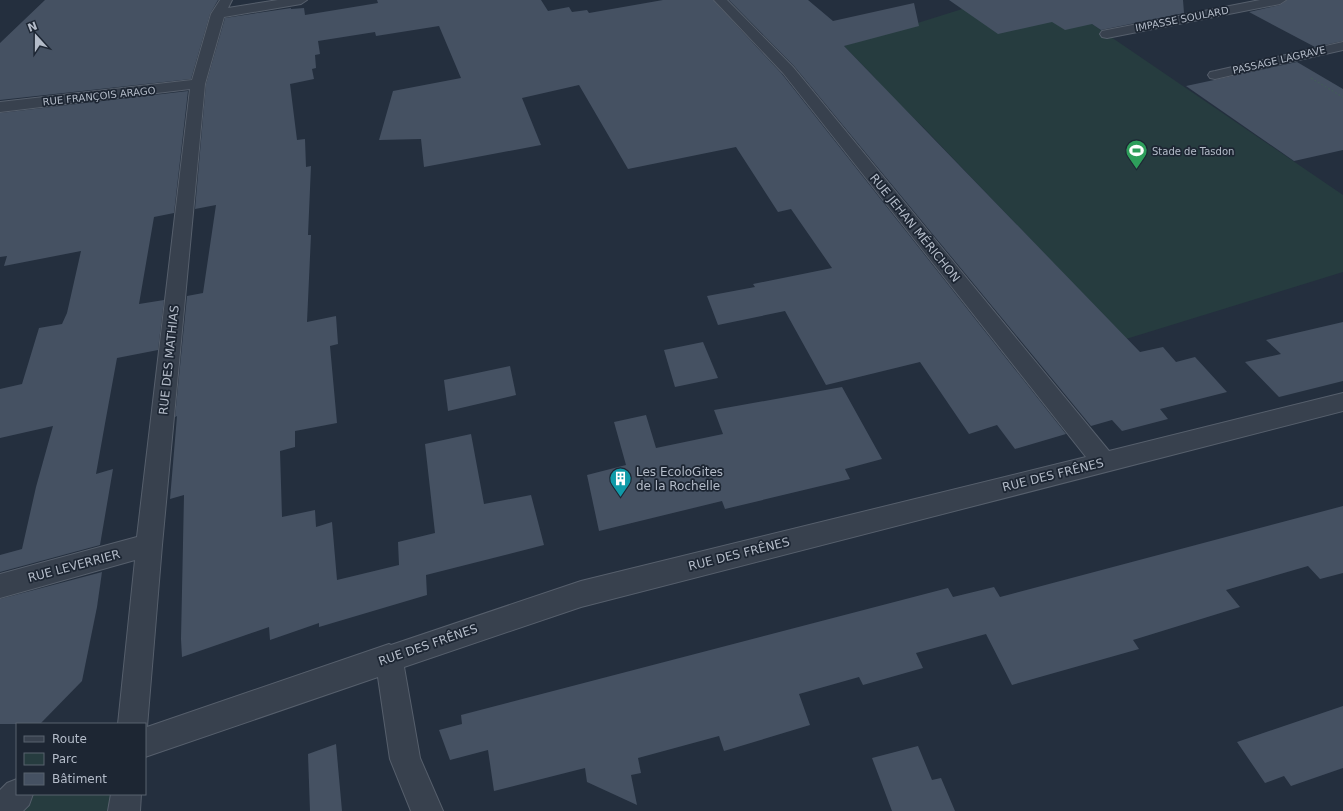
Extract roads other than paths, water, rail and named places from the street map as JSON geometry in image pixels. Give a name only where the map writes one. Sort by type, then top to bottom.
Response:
[{"type":"street","points":[[222,7],[300,0]]},
{"type":"street","name":"RUE JEHAN MÉRICHON","points":[[720,0],[788,70],[1104,462]]},
{"type":"street","name":"IMPASSE SOULARD","points":[[1107,34],[1280,0]]},
{"type":"street","name":"RUE DES MATHIAS","points":[[133,723],[149,545],[198,84],[222,7]]},
{"type":"street","name":"PASSAGE LAGRAVE","points":[[1215,75],[1343,46]]},
{"type":"street","name":"RUE FRANÇOIS ARAGO","points":[[0,107],[198,84]]},
{"type":"street","name":"RUE DES FRÊNES","points":[[146,742],[581,594],[1104,462],[1341,405]]},
{"type":"street","name":"RUE LEVERRIER","points":[[0,586],[149,545]]},
{"type":"street","points":[[389,658],[405,759],[426,811]]},
{"type":"street","points":[[2,811],[17,795]]},
{"type":"street","points":[[124,811],[126,795]]},
{"type":"place","name":"Stade de Tasdon","points":[[1137,170]]},
{"type":"place","name":"Les EcoloGites de la Rochelle","points":[[620,498]]}]
